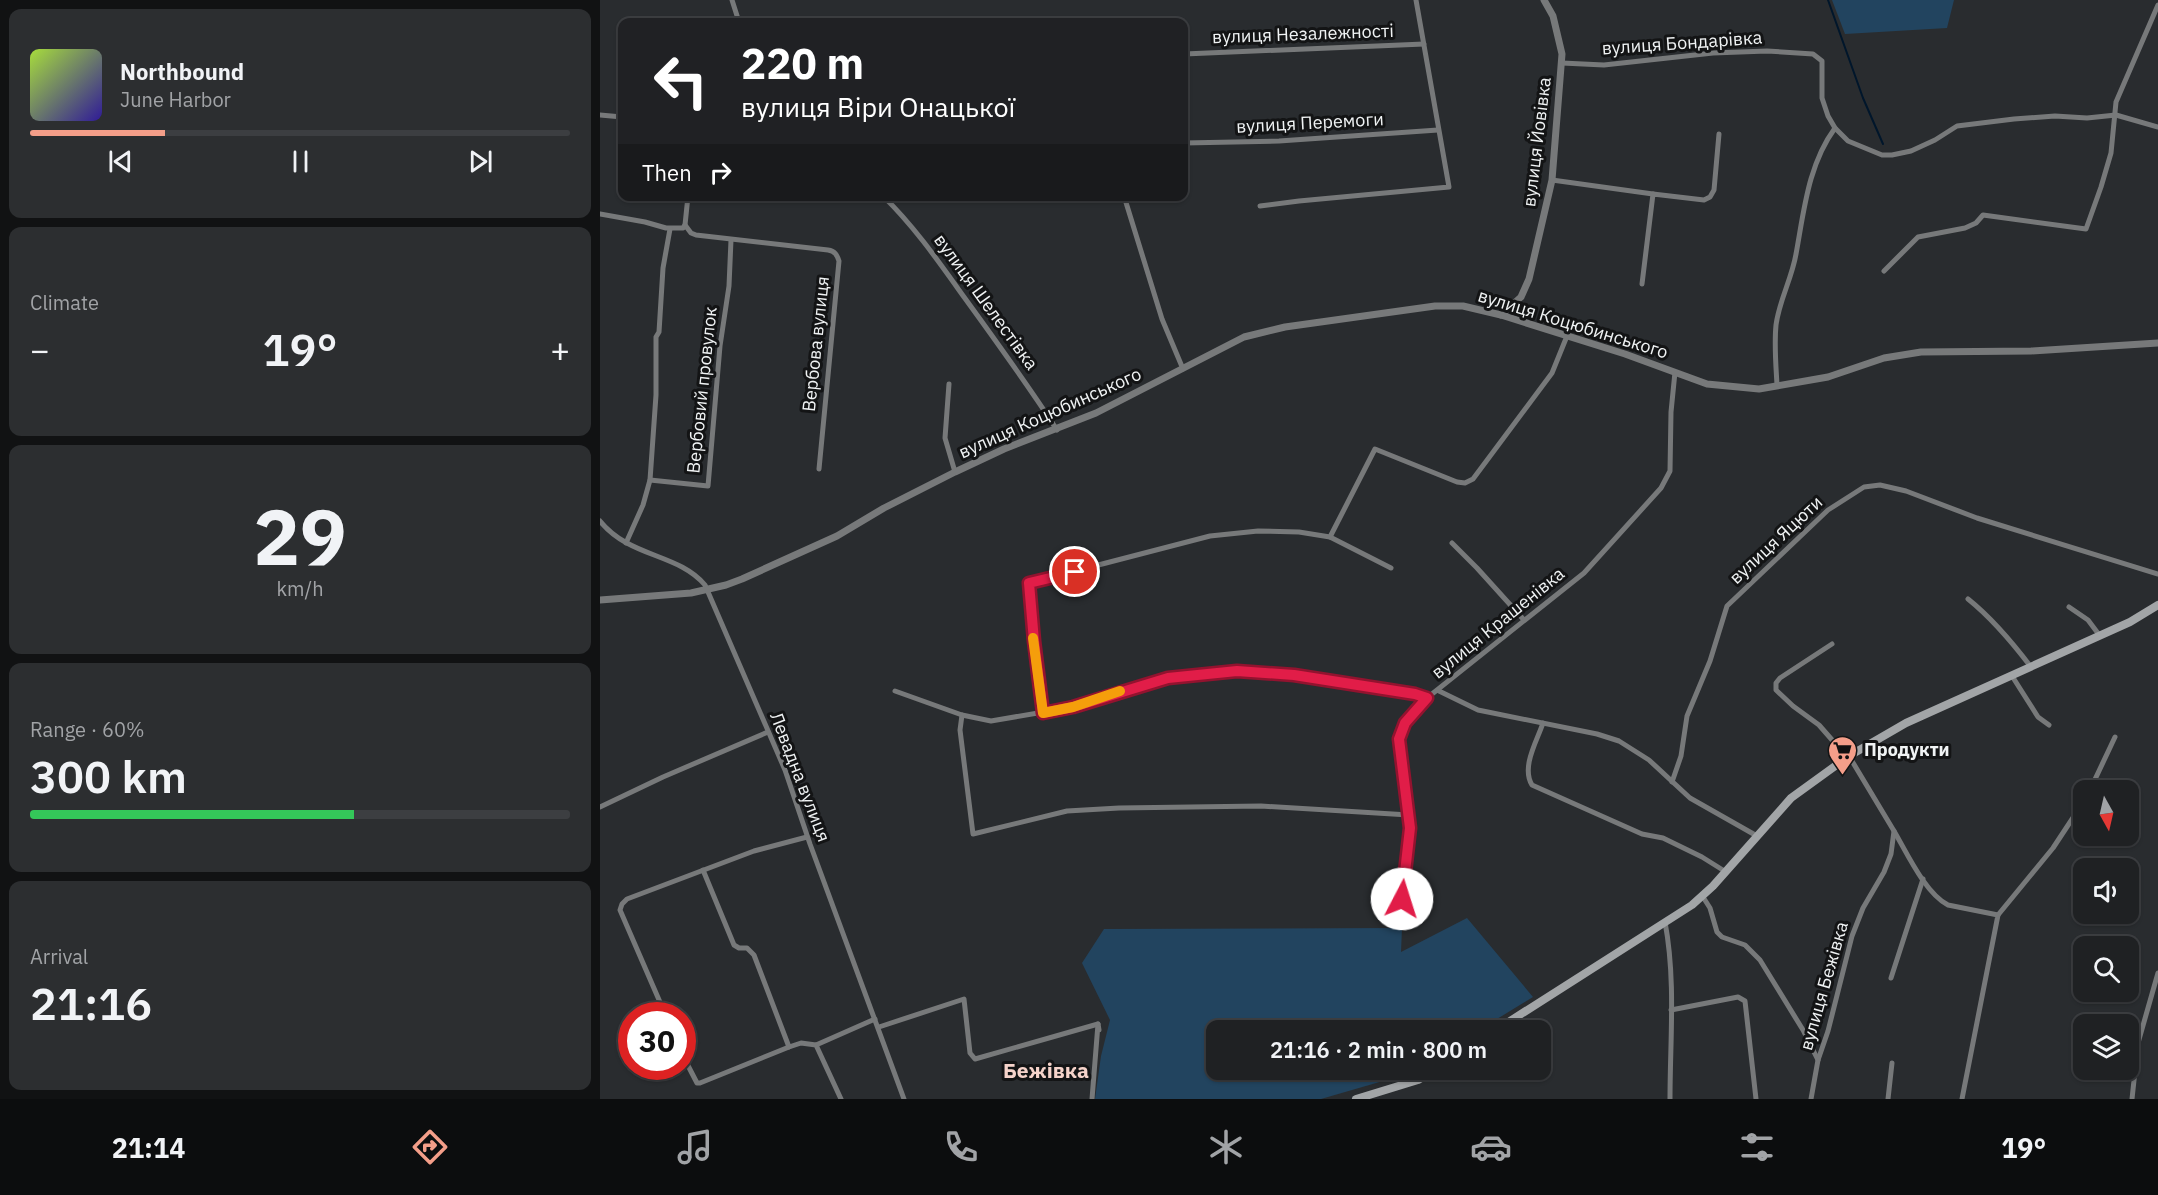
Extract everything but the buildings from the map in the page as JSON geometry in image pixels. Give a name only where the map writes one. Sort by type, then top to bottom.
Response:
[{"type":"main road","points":[[1512,1020],[1703,897],[1791,798],[1848,757],[1906,723],[2100,636],[2146,614],[2158,605]]},
{"type":"main road","points":[[1356,1099],[1418,1080]]},
{"type":"street","points":[[732,0],[738,18]]},
{"type":"street","points":[[1260,206],[1449,187],[1437,130],[1416,0]]},
{"type":"street","name":"вулиця Йовівка","points":[[1501,315],[1521,297],[1529,279],[1552,180],[1557,98],[1562,63],[1556,27],[1544,0]]},
{"type":"street","points":[[1884,271],[1918,237],[1965,228],[1976,223],[1983,215],[2086,229],[2102,187],[2111,153],[2116,102],[2158,5]]},
{"type":"street","name":"вулиця Незалежності","points":[[1188,54],[1424,44]]},
{"type":"street","name":"вулиця Бондарівка","points":[[1562,63],[1604,65],[1713,52],[1767,51],[1813,54],[1822,61],[1822,98],[1834,128]]},
{"type":"street","points":[[600,115],[618,117]]},
{"type":"street","points":[[1777,385],[1776,324],[1796,255],[1812,176],[1826,140],[1834,128],[1848,141],[1869,151],[1892,156],[1935,141],[1958,126],[2055,116],[2087,118],[2116,115],[2158,127]]},
{"type":"street","name":"вулиця Перемоги","points":[[1188,143],[1279,141],[1437,130]]},
{"type":"street","points":[[1552,180],[1704,200],[1710,197],[1714,190],[1719,134]]},
{"type":"street","points":[[1642,284],[1653,195]]},
{"type":"street","points":[[600,214],[670,229],[682,228],[685,225],[687,201]]},
{"type":"street","name":"вулиця Шелестівка","points":[[888,201],[930,250],[1025,381],[1057,430]]},
{"type":"street","points":[[1126,201],[1162,320],[1183,369]]},
{"type":"street","name":"Вербова вулиця","points":[[685,225],[691,233],[696,235],[828,250],[837,255],[839,261],[819,469]]},
{"type":"street","points":[[626,543],[644,505],[650,480],[656,395],[656,337],[659,332],[663,268],[670,229]]},
{"type":"street","name":"Вербовий провулок","points":[[650,480],[708,486],[720,346],[729,286],[731,240]]},
{"type":"street","name":"вулиця Коцюбинського","points":[[600,600],[691,592],[734,582],[837,536],[884,508],[1004,449],[1096,413],[1244,337],[1285,327],[1435,306],[1463,306],[1501,315],[1567,336],[1707,384],[1759,389],[1828,377],[1884,358],[1921,352],[2031,351],[2158,344]]},
{"type":"street","points":[[1330,537],[1375,449],[1457,482],[1465,483],[1473,479],[1552,373],[1567,336]]},
{"type":"street","name":"вулиця Крашенівка","points":[[1401,916],[1410,828],[1399,739],[1405,723],[1427,698],[1439,691],[1584,573],[1661,488],[1670,471],[1671,412],[1675,372]]},
{"type":"street","points":[[948,384],[945,438],[955,472]]},
{"type":"street","name":"вулиця Яцюти","points":[[1672,782],[1681,756],[1687,716],[1710,661],[1727,606],[1828,510],[1864,487],[1880,485],[1906,491],[1977,518],[2158,574]]},
{"type":"street","name":"Левадна вулиця","points":[[600,521],[609,531],[626,543],[682,567],[698,577],[707,589],[785,770],[807,837],[904,1099]]},
{"type":"street","points":[[1043,713],[1029,583],[1210,536],[1258,531],[1299,532],[1330,537],[1392,568]]},
{"type":"street","points":[[1452,543],[1524,620]]},
{"type":"street","points":[[1968,599],[2009,638],[2031,667]]},
{"type":"street","points":[[2069,607],[2088,620],[2100,636]]},
{"type":"street","points":[[1832,644],[1780,678],[1776,683],[1776,690],[1819,725],[1848,757],[1923,879],[1936,896],[1948,905],[1998,915]]},
{"type":"street","points":[[895,691],[962,716],[991,721],[1073,707],[1168,678],[1237,671],[1294,675],[1415,694],[1427,698]]},
{"type":"street","points":[[2012,676],[2038,717],[2049,725]]},
{"type":"street","points":[[1439,691],[1478,710],[1597,734],[1619,741],[1649,760],[1690,798],[1757,836]]},
{"type":"street","points":[[962,716],[960,730],[973,834],[1067,812],[1119,808],[1261,806],[1409,815]]},
{"type":"street","points":[[1543,723],[1528,768],[1528,778],[1532,785],[1642,834],[1663,838],[1702,856],[1726,872]]},
{"type":"street","points":[[600,807],[768,732]]},
{"type":"street","points":[[2095,780],[2115,737]]},
{"type":"street","points":[[1962,1099],[1998,915],[2053,848],[2073,818]]},
{"type":"street","name":"вулиця Бежівка","points":[[1811,1099],[1818,1060],[1828,1032],[1852,936],[1863,908],[1884,872],[1891,854],[1894,831]]},
{"type":"street","points":[[660,1002],[620,910],[622,904],[627,899],[754,851],[807,837]]},
{"type":"street","points":[[703,870],[734,945],[747,948],[754,955],[789,1047]]},
{"type":"street","points":[[1891,978],[1923,879]]},
{"type":"street","points":[[1703,897],[1710,908],[1716,932],[1722,937],[1745,945],[1760,960],[1803,1030],[1818,1060]]},
{"type":"street","points":[[1665,922],[1670,947],[1670,1099]]},
{"type":"street","points":[[2132,1099],[2138,1043],[2158,973]]},
{"type":"street","points":[[1671,1010],[1738,997],[1745,1001],[1756,1099]]},
{"type":"street","points":[[879,1027],[964,999],[970,1053],[975,1059],[1098,1027],[1092,1099]]},
{"type":"street","points":[[695,1080],[700,1083],[801,1043],[816,1045],[875,1019]]},
{"type":"street","points":[[816,1045],[841,1099]]},
{"type":"street","points":[[1888,1099],[1892,1063]]},
{"type":"shaded area","points":[[1832,0],[1954,0],[1947,28],[1845,34]]},
{"type":"shaded area","points":[[1467,918],[1533,997],[1495,1020],[1206,1020],[1206,1080],[1386,1080],[1321,1099],[1095,1099],[1101,1056],[1110,1020],[1082,963],[1104,929],[1402,928],[1401,952]]},
{"type":"waterway","points":[[1828,0],[1863,98],[1883,144]]},
{"type":"slow traffic","points":[[1033,638],[1043,713],[1095,701],[1120,691]]},
{"type":"place","name":"Продукти","points":[[1843,776]]},
{"type":"district","name":"Бежівка","points":[[1046,1071]]},
{"type":"route","points":[[1075,572],[1029,583],[1043,713],[1095,701],[1168,678],[1237,671],[1265,671],[1294,675],[1415,694],[1427,698],[1400,730],[1399,748],[1410,821],[1402,899]]}]
